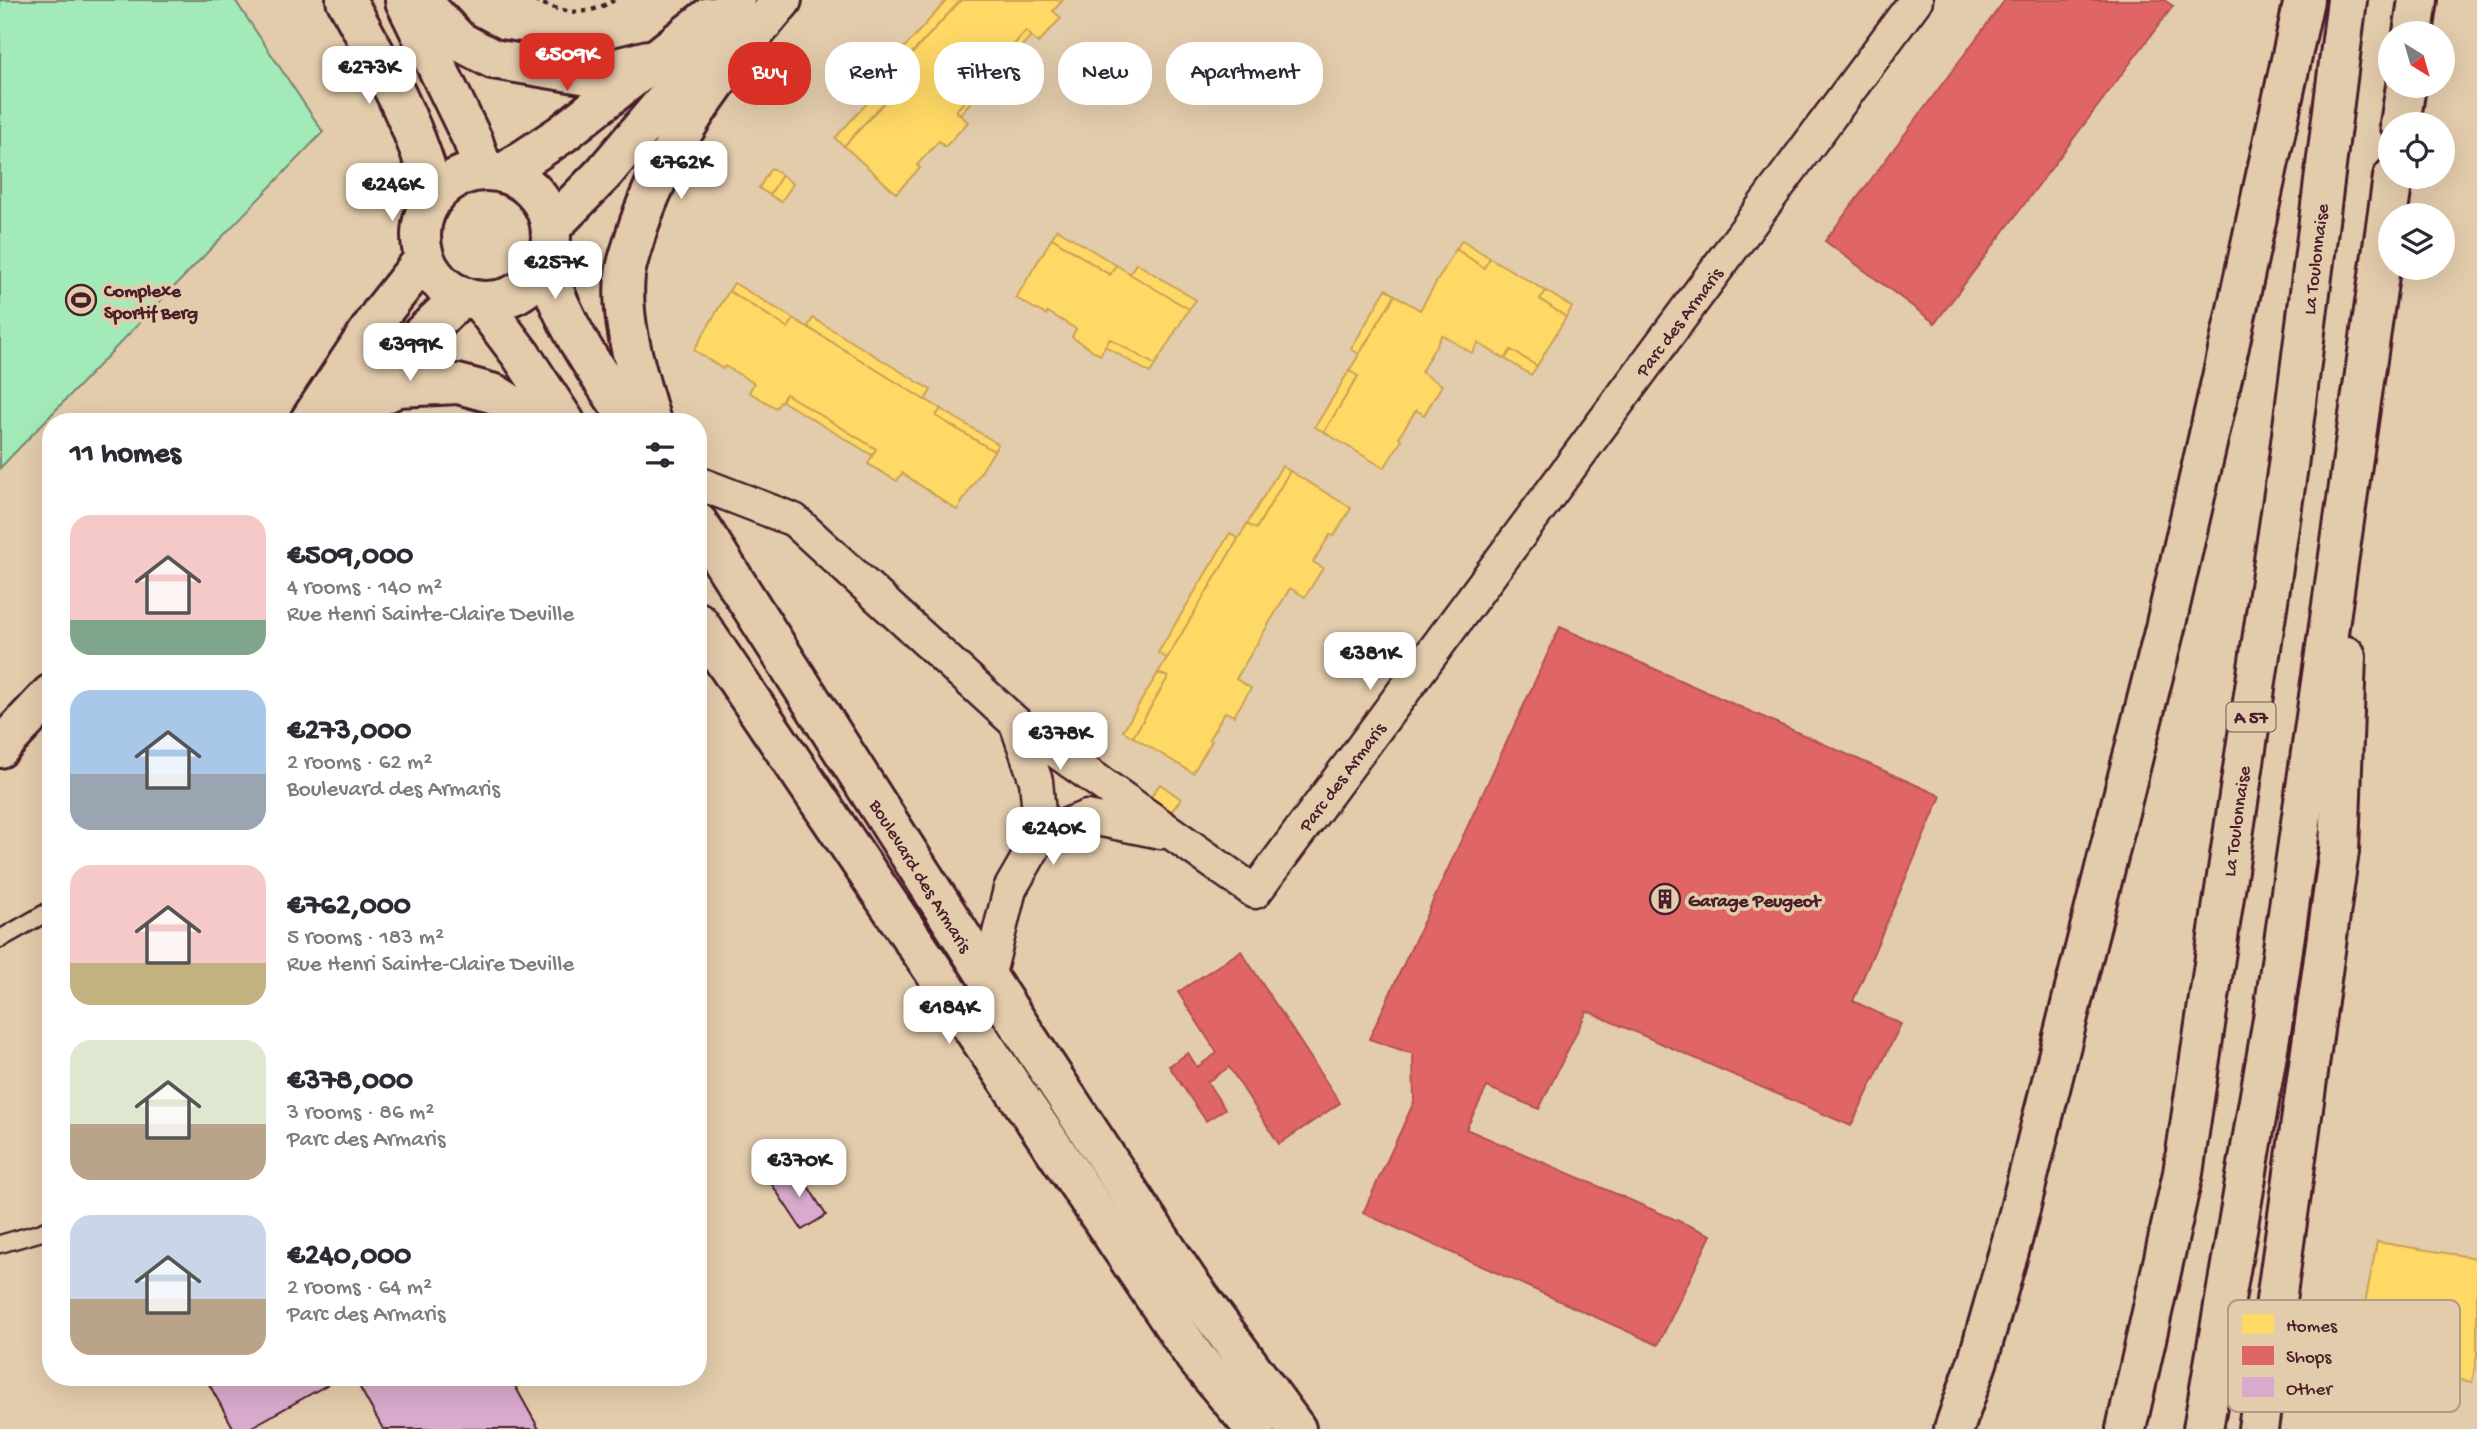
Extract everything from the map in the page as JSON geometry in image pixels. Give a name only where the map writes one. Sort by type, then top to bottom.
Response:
[{"type":"main road","points":[[346,0],[408,117],[426,164],[434,197]]},
{"type":"main road","points":[[404,0],[473,141],[494,171],[527,184],[543,202],[552,226],[551,246],[545,265],[529,286],[506,299],[471,299],[445,288],[433,275],[424,259],[420,239],[422,220],[434,197],[444,186],[462,175],[494,171],[562,134],[733,0]]},
{"type":"main road","points":[[420,0],[459,41],[493,59],[588,75],[660,57]]},
{"type":"main road","points":[[552,226],[603,174],[668,97],[733,0]]},
{"type":"main road","points":[[648,413],[632,354],[625,313],[625,274],[638,228],[656,183],[695,113],[782,0]]},
{"type":"main road","points":[[1954,1429],[1978,1360],[2013,1237],[2162,641],[2304,0]]},
{"type":"main road","name":"La Toulonnaise","points":[[2126,1429],[2185,1159],[2288,466],[2347,0]]},
{"type":"main road","points":[[2415,21],[2418,0]]},
{"type":"main road","points":[[2203,1429],[2273,1019],[2391,189]]},
{"type":"main road","points":[[315,413],[382,312],[424,259]]},
{"type":"main road","points":[[545,265],[555,299],[573,333],[625,413]]},
{"type":"main road","points":[[326,413],[471,299]]},
{"type":"main road","points":[[471,299],[521,355],[559,413]]},
{"type":"main road","points":[[343,413],[398,387],[458,384],[495,394],[524,413]]},
{"type":"main road","points":[[2276,1300],[2339,851],[2354,444]]},
{"type":"main road","name":"Boulevard des Armaris","points":[[707,537],[988,978],[1187,1280],[1296,1429]]},
{"type":"main road","points":[[707,635],[1195,1357],[1255,1429]]},
{"type":"main road","points":[[0,748],[42,704]]},
{"type":"street","name":"Parc des Armaris","points":[[707,487],[794,520],[1016,723],[1255,892],[1916,0]]},
{"type":"street","points":[[988,978],[1010,889],[1041,835],[1036,781],[1016,723]]},
{"type":"street","points":[[1041,835],[1087,817],[1172,834]]},
{"type":"lane","points":[[0,939],[42,915]]},
{"type":"lane","points":[[0,1244],[42,1232]]},
{"type":"path","points":[[534,0],[554,9],[584,13],[614,0]]},
{"type":"green space","name":"Complexe Sportif Berg","points":[[0,0],[235,0],[323,132],[53,413],[42,413],[42,424],[0,468]]},
{"type":"building: Homes","points":[[947,0],[961,0],[920,45],[920,42],[909,42]]},
{"type":"building: Homes","points":[[961,0],[1063,0],[1053,11],[1061,18],[1039,42],[1026,31],[1016,42],[934,42],[934,105],[961,105],[956,111],[968,122],[945,147],[939,141],[917,165],[920,168],[896,193],[844,146],[882,105],[920,105],[920,45]]},
{"type":"building: Homes","points":[[1026,31],[1031,36],[1026,42],[1016,42]]},
{"type":"building: Homes","points":[[865,105],[882,105],[844,146],[835,138]]},
{"type":"building: Homes","points":[[961,105],[968,105],[960,114],[956,111]]},
{"type":"building: Homes","points":[[771,168],[782,175],[770,195],[759,188]]},
{"type":"building: Homes","points":[[782,175],[793,184],[781,202],[770,195]]},
{"type":"building: Homes","points":[[1057,229],[1116,265],[1110,275],[1052,238]]},
{"type":"building: Homes","points":[[1052,238],[1110,275],[1116,265],[1189,309],[1155,365],[1110,339],[1100,355],[1072,337],[1076,329],[1048,312],[1046,315],[1016,298]]},
{"type":"building: Homes","points":[[1462,240],[1490,258],[1484,268],[1456,249]]},
{"type":"building: Homes","points":[[1456,249],[1484,268],[1490,258],[1546,291],[1540,299],[1566,317],[1537,366],[1511,350],[1505,359],[1478,343],[1472,353],[1442,335],[1421,372],[1442,385],[1424,415],[1416,410],[1399,437],[1402,440],[1384,468],[1324,432],[1358,376],[1349,371],[1395,295],[1420,310]]},
{"type":"building: Homes","points":[[1136,263],[1196,300],[1189,309],[1130,274]]},
{"type":"building: Homes","points":[[734,283],[794,319],[788,328],[729,291]]},
{"type":"building: Homes","points":[[1386,289],[1395,295],[1359,354],[1351,349]]},
{"type":"building: Homes","points":[[729,291],[788,328],[794,319],[941,409],[936,416],[994,451],[957,510],[902,473],[897,481],[868,464],[876,449],[786,394],[776,408],[749,392],[754,383],[725,366],[723,369],[694,350]]},
{"type":"building: Homes","points":[[1546,291],[1572,307],[1566,317],[1540,299]]},
{"type":"building: Homes","points":[[813,318],[931,390],[925,400],[808,327]]},
{"type":"building: Homes","points":[[1110,339],[1155,365],[1150,373],[1105,346]]},
{"type":"building: Homes","points":[[1511,350],[1537,366],[1531,375],[1505,359]]},
{"type":"building: Homes","points":[[1349,371],[1358,376],[1324,432],[1315,427]]},
{"type":"building: Homes","points":[[786,394],[876,449],[872,455],[782,401]]},
{"type":"building: Homes","points":[[941,409],[998,444],[994,451],[936,416]]},
{"type":"building: Homes","points":[[1282,466],[1290,471],[1256,529],[1247,524]]},
{"type":"building: Homes","points":[[1290,471],[1351,508],[1334,536],[1330,535],[1313,562],[1323,568],[1305,597],[1290,588],[1236,679],[1251,688],[1234,716],[1225,712],[1193,773],[1133,737],[1168,677],[1158,673],[1247,524],[1256,529]]},
{"type":"building: Homes","points":[[1230,533],[1238,539],[1167,658],[1158,653]]},
{"type":"building: Homes","points":[[1158,673],[1168,677],[1133,737],[1123,731]]},
{"type":"building: Homes","points":[[1160,784],[1181,799],[1167,817],[1147,802]]},
{"type":"building: Homes","points":[[2377,1242],[2477,1258],[2477,1355],[2472,1382],[2460,1380],[2460,1300],[2366,1300]]},
{"type":"building: Shops","points":[[2005,0],[2164,0],[2173,6],[1935,323],[1825,241]]},
{"type":"building: Shops","name":"Garage Peugeot","points":[[1560,627],[1941,796],[1853,1001],[1901,1024],[1851,1126],[1587,1011],[1539,1109],[1487,1087],[1466,1129],[1711,1235],[1658,1345],[1363,1213],[1414,1102],[1413,1054],[1369,1039]]},
{"type":"building: Shops","points":[[1241,951],[1340,1103],[1279,1144],[1229,1067],[1207,1082],[1225,1109],[1206,1121],[1169,1066],[1188,1053],[1197,1067],[1217,1053],[1178,992]]},
{"type":"building: Other","points":[[796,1167],[826,1215],[802,1230],[771,1183]]},
{"type":"building: Other","points":[[210,1386],[325,1386],[248,1429],[234,1429]]},
{"type":"building: Other","points":[[359,1386],[515,1386],[539,1429],[383,1429]]},
{"type":"place","name":"Complexe Sportif Berg","points":[[81,300]]},
{"type":"place","name":"Garage Peugeot","points":[[1665,899]]}]
